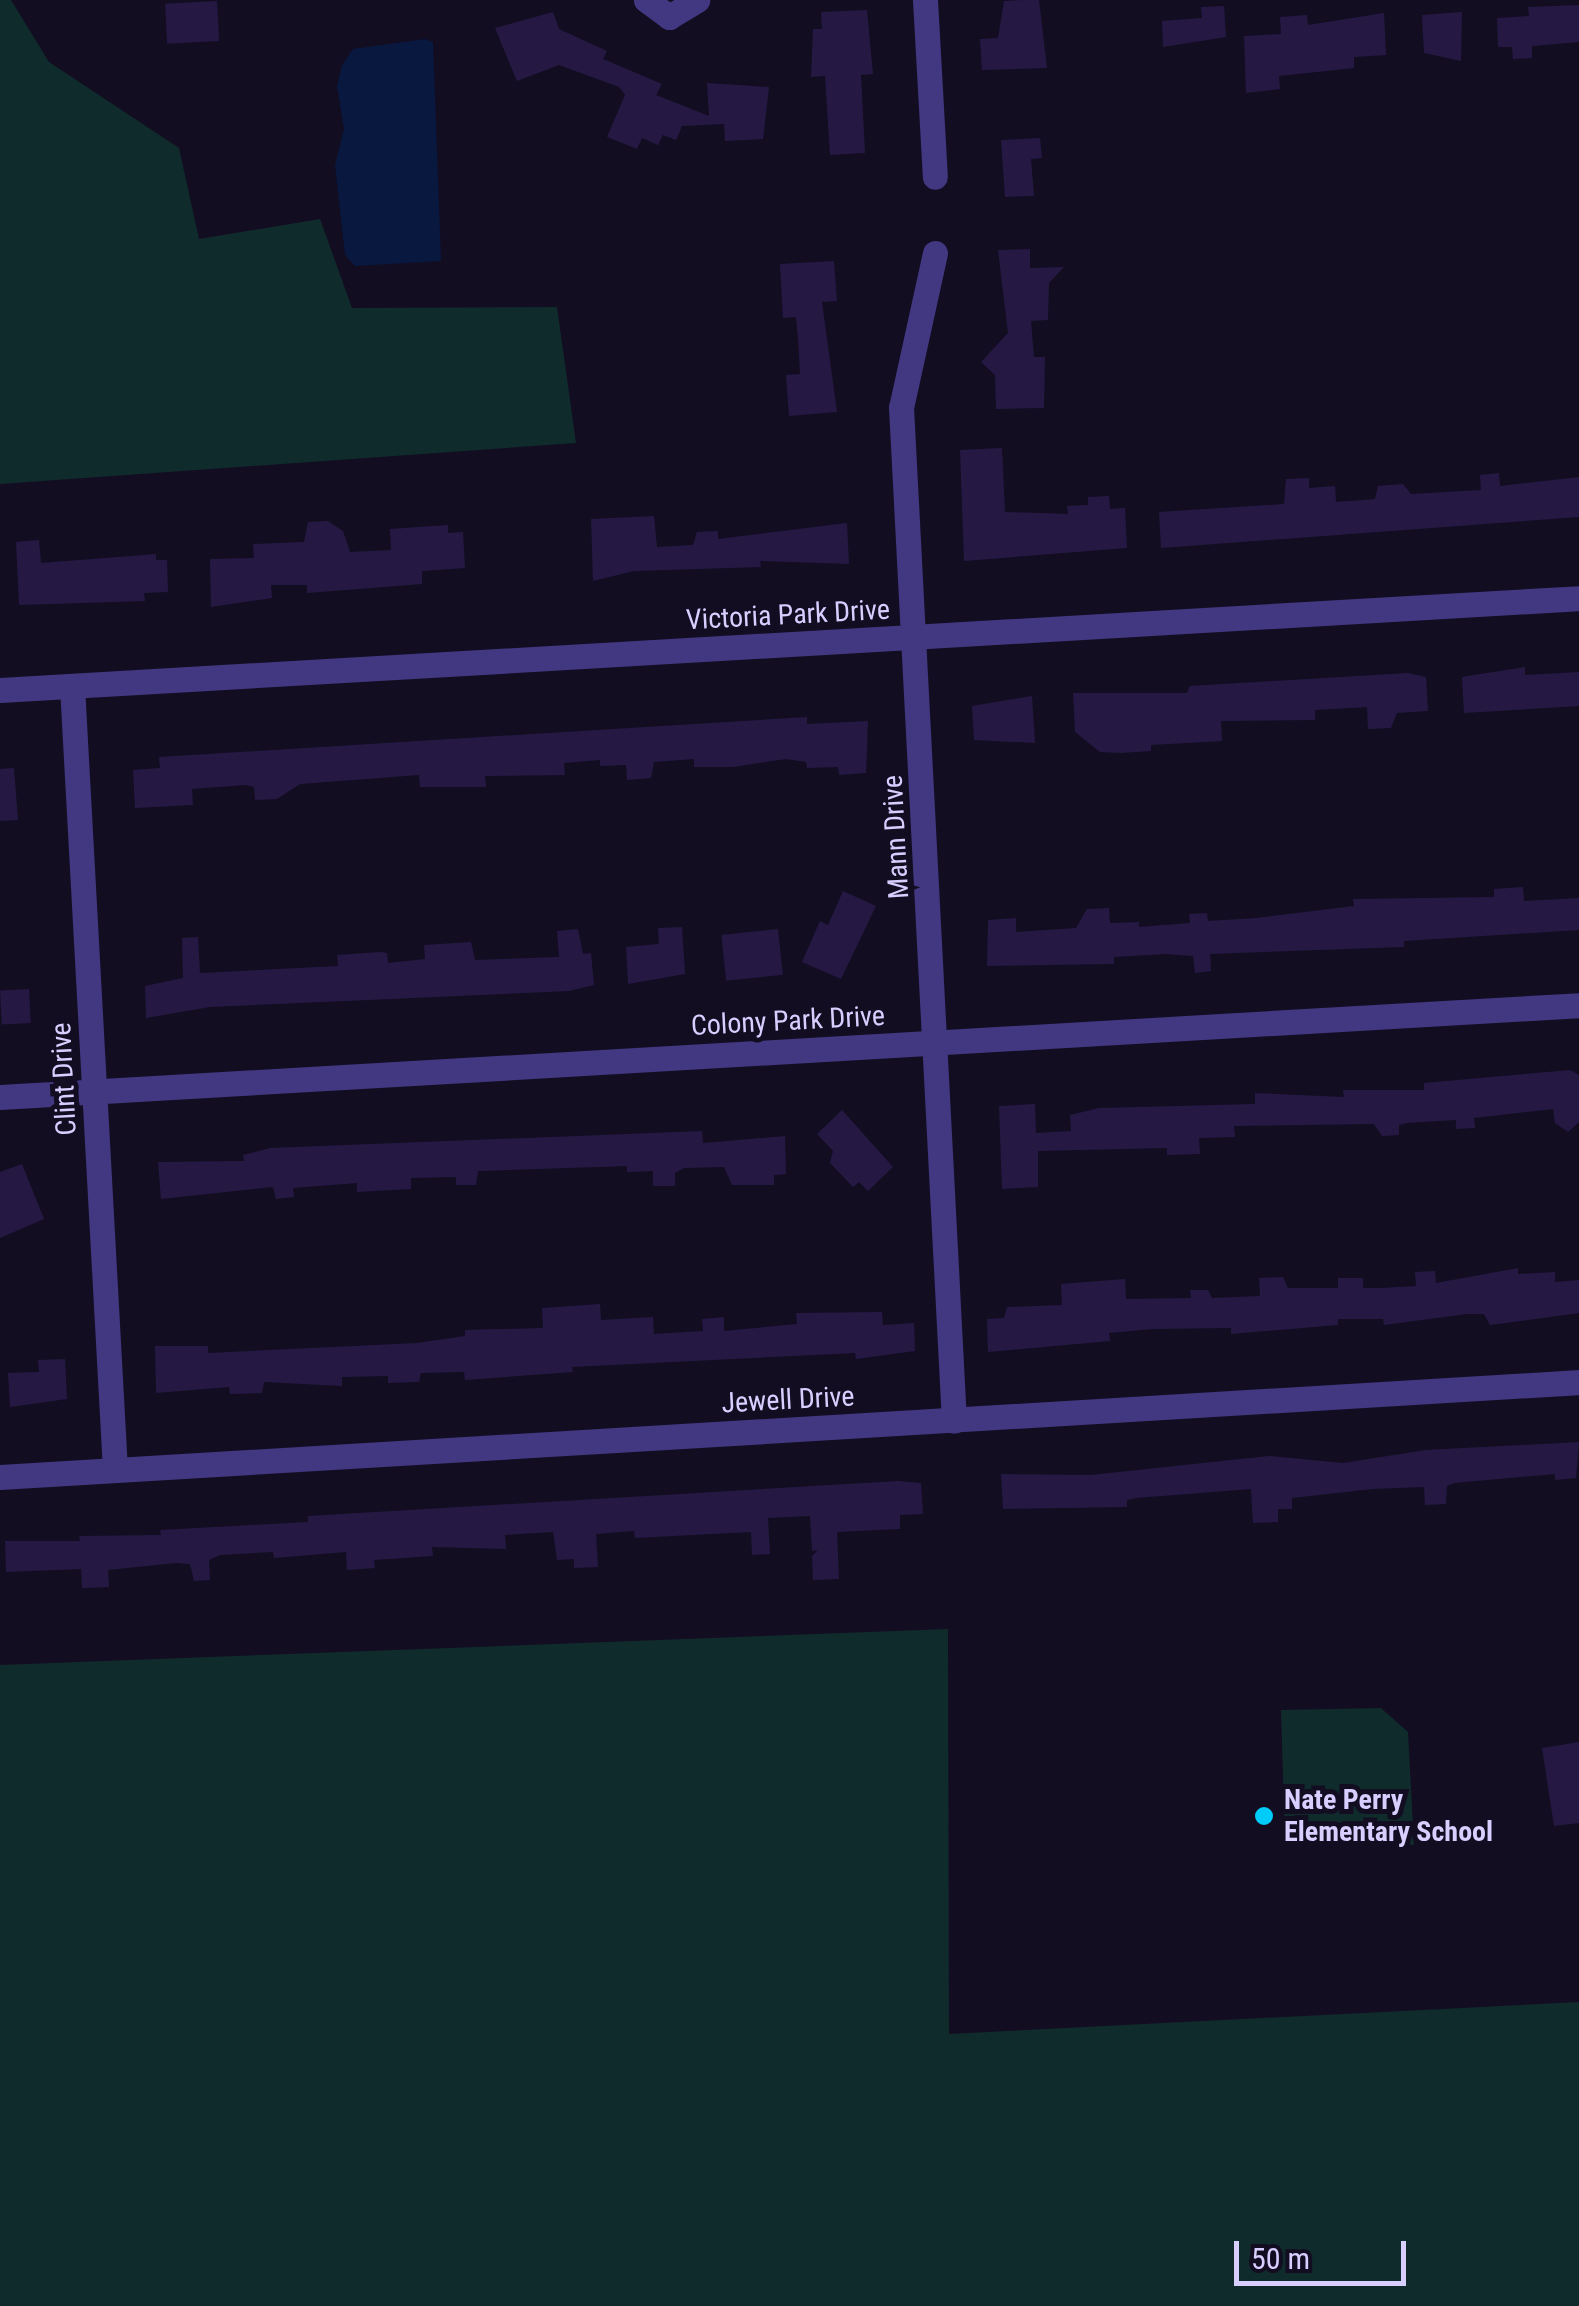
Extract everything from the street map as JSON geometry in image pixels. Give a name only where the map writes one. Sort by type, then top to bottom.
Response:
[{"type":"street","points":[[646,0],[669,16],[697,0]]},
{"type":"street","points":[[925,0],[935,177]]},
{"type":"street","name":"Mann Drive","points":[[935,254],[901,407],[954,1421]]},
{"type":"street","name":"Victoria Park Drive","points":[[0,690],[1579,598]]},
{"type":"street","name":"Clint Drive","points":[[72,686],[115,1470]]},
{"type":"street","name":"Colony Park Drive","points":[[0,1097],[1579,1004]]},
{"type":"street","name":"Jewell Drive","points":[[0,1476],[1579,1382]]},
{"type":"green space","points":[[0,0],[11,0],[49,62],[179,148],[199,239],[320,219],[352,308],[557,307],[576,443],[0,484]]},
{"type":"green space","points":[[948,1629],[949,2034],[1579,2002],[1579,2306],[0,2306],[0,1665]]},
{"type":"green space","points":[[1381,1708],[1408,1732],[1414,1845],[1285,1846],[1281,1710]]},
{"type":"water","points":[[425,39],[433,42],[441,261],[355,266],[345,255],[335,165],[344,129],[337,86],[342,65],[353,49]]},
{"type":"building","points":[[1039,0],[1047,68],[982,70],[980,39],[998,38],[1004,1]]},
{"type":"building","points":[[217,1],[219,41],[167,44],[165,4]]},
{"type":"building","points":[[1579,5],[1579,42],[1532,46],[1532,58],[1513,59],[1512,47],[1498,47],[1497,18],[1529,16],[1528,7]]},
{"type":"building","points":[[1224,6],[1226,37],[1163,47],[1162,21],[1202,18],[1201,7]]},
{"type":"building","points":[[867,10],[873,74],[861,75],[865,153],[830,155],[825,76],[811,77],[813,29],[822,29],[821,12]]},
{"type":"building","points":[[553,12],[559,29],[607,51],[603,59],[662,84],[656,95],[709,116],[707,83],[769,87],[763,139],[725,141],[724,124],[682,126],[676,140],[663,135],[658,145],[642,138],[637,149],[607,137],[625,95],[619,87],[559,65],[517,81],[495,28]]},
{"type":"building","points":[[1462,12],[1461,61],[1424,53],[1422,15]]},
{"type":"building","points":[[1384,13],[1386,55],[1354,57],[1354,68],[1279,76],[1280,89],[1246,93],[1244,36],[1281,34],[1280,17],[1307,15],[1308,25]]},
{"type":"building","points":[[1040,138],[1042,158],[1031,159],[1034,196],[1005,197],[1001,140]]},
{"type":"building","points":[[1030,249],[1030,268],[1064,267],[1049,283],[1048,320],[1031,321],[1034,357],[1045,357],[1044,408],[996,409],[995,375],[981,362],[1008,333],[998,250]]},
{"type":"building","points":[[834,261],[837,301],[822,302],[837,412],[789,416],[786,375],[800,374],[798,338],[796,317],[783,318],[780,264]]},
{"type":"building","points":[[1002,448],[1005,512],[1068,514],[1067,506],[1088,505],[1088,497],[1109,496],[1110,509],[1125,508],[1127,548],[964,561],[960,450]]},
{"type":"building","points":[[1499,473],[1500,486],[1579,477],[1579,517],[1161,548],[1159,512],[1284,504],[1286,479],[1309,478],[1309,488],[1335,486],[1336,502],[1375,499],[1378,486],[1403,484],[1411,494],[1481,490],[1480,475]]},
{"type":"building","points":[[654,516],[657,547],[693,545],[697,532],[718,531],[718,539],[847,523],[849,564],[760,561],[761,567],[634,571],[593,581],[591,519]]},
{"type":"building","points":[[328,521],[343,531],[350,552],[391,550],[390,529],[448,525],[448,533],[463,532],[465,568],[422,571],[422,584],[307,593],[307,585],[271,585],[272,598],[211,607],[210,559],[254,558],[253,544],[304,542],[308,522]]},
{"type":"building","points":[[39,540],[41,563],[156,554],[156,560],[167,560],[168,592],[144,593],[145,601],[19,605],[16,542]]},
{"type":"building","points":[[1525,667],[1525,675],[1579,672],[1579,706],[1464,713],[1462,677]]},
{"type":"building","points":[[1408,673],[1426,677],[1428,711],[1397,713],[1391,728],[1368,729],[1367,707],[1315,710],[1315,720],[1221,721],[1222,741],[1151,745],[1151,751],[1121,753],[1100,752],[1075,732],[1073,693],[1187,693],[1190,686]]},
{"type":"building","points":[[1032,696],[1035,743],[974,740],[972,706]]},
{"type":"building","points":[[807,717],[807,724],[868,721],[866,773],[839,775],[838,767],[807,768],[806,762],[786,759],[733,767],[694,767],[694,759],[654,762],[651,778],[627,780],[626,765],[600,766],[600,760],[564,763],[565,775],[485,776],[486,787],[420,787],[419,775],[300,784],[277,799],[255,800],[254,787],[246,785],[192,789],[193,805],[135,808],[133,770],[160,768],[159,757]]},
{"type":"building","points":[[14,768],[18,820],[0,821],[0,769]]},
{"type":"building","points":[[1523,887],[1524,901],[1579,898],[1579,930],[1404,941],[1404,947],[1210,954],[1211,971],[1195,973],[1193,956],[1166,954],[1114,957],[1114,964],[987,966],[988,920],[1016,918],[1016,932],[1076,928],[1087,909],[1109,908],[1110,923],[1139,922],[1139,927],[1190,923],[1189,914],[1207,913],[1208,921],[1256,918],[1354,906],[1353,899],[1494,897],[1494,889]]},
{"type":"building","points":[[843,891],[876,906],[841,979],[802,962],[820,921],[828,925]]},
{"type":"building","points":[[682,927],[685,974],[628,984],[626,947],[659,944],[658,928]]},
{"type":"building","points":[[578,929],[583,954],[591,953],[594,985],[569,991],[210,1007],[146,1018],[145,986],[183,978],[182,938],[198,937],[200,973],[338,966],[337,955],[380,952],[387,953],[388,963],[425,959],[424,945],[471,942],[475,960],[559,957],[557,931]]},
{"type":"building","points":[[778,929],[783,975],[726,981],[721,935]]},
{"type":"building","points":[[29,989],[31,1023],[2,1024],[0,991]]},
{"type":"building","points":[[1570,1070],[1579,1075],[1579,1122],[1568,1132],[1555,1123],[1553,1109],[1474,1118],[1475,1128],[1456,1129],[1456,1120],[1407,1123],[1399,1125],[1399,1135],[1382,1136],[1374,1124],[1234,1126],[1235,1137],[1199,1138],[1200,1154],[1167,1155],[1167,1148],[1038,1151],[1038,1187],[1002,1189],[999,1106],[1035,1104],[1036,1133],[1071,1131],[1070,1115],[1099,1108],[1255,1104],[1255,1093],[1344,1097],[1343,1090],[1424,1090],[1424,1083]]},
{"type":"building","points":[[842,1110],[893,1167],[868,1191],[859,1182],[853,1187],[830,1163],[833,1151],[817,1134]]},
{"type":"building","points":[[702,1131],[703,1143],[785,1136],[786,1174],[774,1175],[774,1185],[732,1185],[724,1167],[684,1168],[675,1173],[675,1186],[653,1186],[653,1171],[627,1172],[627,1166],[478,1171],[476,1185],[456,1185],[456,1177],[411,1178],[411,1189],[357,1192],[357,1183],[293,1188],[294,1197],[276,1199],[273,1187],[161,1199],[158,1162],[244,1161],[243,1155],[270,1148]]},
{"type":"building","points":[[22,1164],[44,1219],[0,1238],[0,1172]]},
{"type":"building","points":[[1518,1268],[1518,1274],[1555,1272],[1555,1282],[1579,1280],[1579,1313],[1490,1325],[1484,1314],[1467,1314],[1384,1325],[1383,1319],[1338,1319],[1338,1325],[1231,1334],[1231,1328],[1153,1329],[1109,1333],[1110,1341],[988,1352],[987,1319],[1004,1318],[1007,1307],[1062,1305],[1061,1284],[1125,1279],[1126,1299],[1191,1298],[1190,1290],[1208,1290],[1212,1298],[1260,1296],[1259,1278],[1283,1277],[1288,1288],[1338,1288],[1338,1278],[1363,1278],[1363,1288],[1382,1288],[1416,1286],[1415,1272],[1435,1271],[1436,1283]]},
{"type":"building","points":[[600,1304],[601,1320],[653,1317],[654,1334],[703,1331],[702,1319],[724,1317],[724,1331],[797,1324],[796,1313],[882,1312],[883,1325],[914,1323],[915,1351],[856,1359],[855,1353],[572,1367],[573,1372],[465,1380],[464,1372],[421,1373],[419,1382],[388,1383],[388,1376],[342,1377],[342,1386],[264,1382],[262,1393],[230,1394],[229,1387],[156,1393],[155,1346],[208,1346],[208,1353],[417,1343],[465,1336],[465,1330],[543,1328],[542,1308]]},
{"type":"building","points":[[65,1359],[67,1399],[10,1407],[8,1373],[39,1372],[38,1360]]},
{"type":"building","points":[[1579,1442],[1576,1478],[1555,1480],[1555,1474],[1454,1483],[1447,1486],[1446,1504],[1425,1505],[1424,1487],[1292,1498],[1292,1509],[1278,1509],[1278,1522],[1253,1523],[1251,1489],[1136,1498],[1127,1500],[1127,1507],[1003,1509],[1001,1474],[1091,1475],[1269,1456],[1343,1463],[1426,1450]]},
{"type":"building","points":[[898,1481],[921,1483],[923,1514],[900,1515],[900,1529],[837,1532],[839,1579],[813,1580],[812,1556],[818,1550],[812,1551],[810,1516],[768,1518],[770,1554],[752,1555],[751,1532],[635,1538],[634,1531],[596,1534],[598,1567],[574,1568],[574,1559],[557,1560],[553,1532],[505,1535],[506,1549],[432,1547],[433,1556],[374,1560],[375,1568],[347,1570],[346,1552],[274,1558],[273,1552],[220,1555],[209,1560],[210,1580],[194,1581],[190,1564],[176,1563],[108,1570],[109,1587],[82,1588],[81,1569],[6,1572],[5,1541],[80,1541],[79,1536],[161,1535],[160,1530],[308,1522],[308,1516]]},
{"type":"building","points":[[1579,1742],[1579,1823],[1554,1826],[1542,1748]]},
{"type":"place","name":"Nate Perry Elementary School","points":[[1264,1816]]}]
